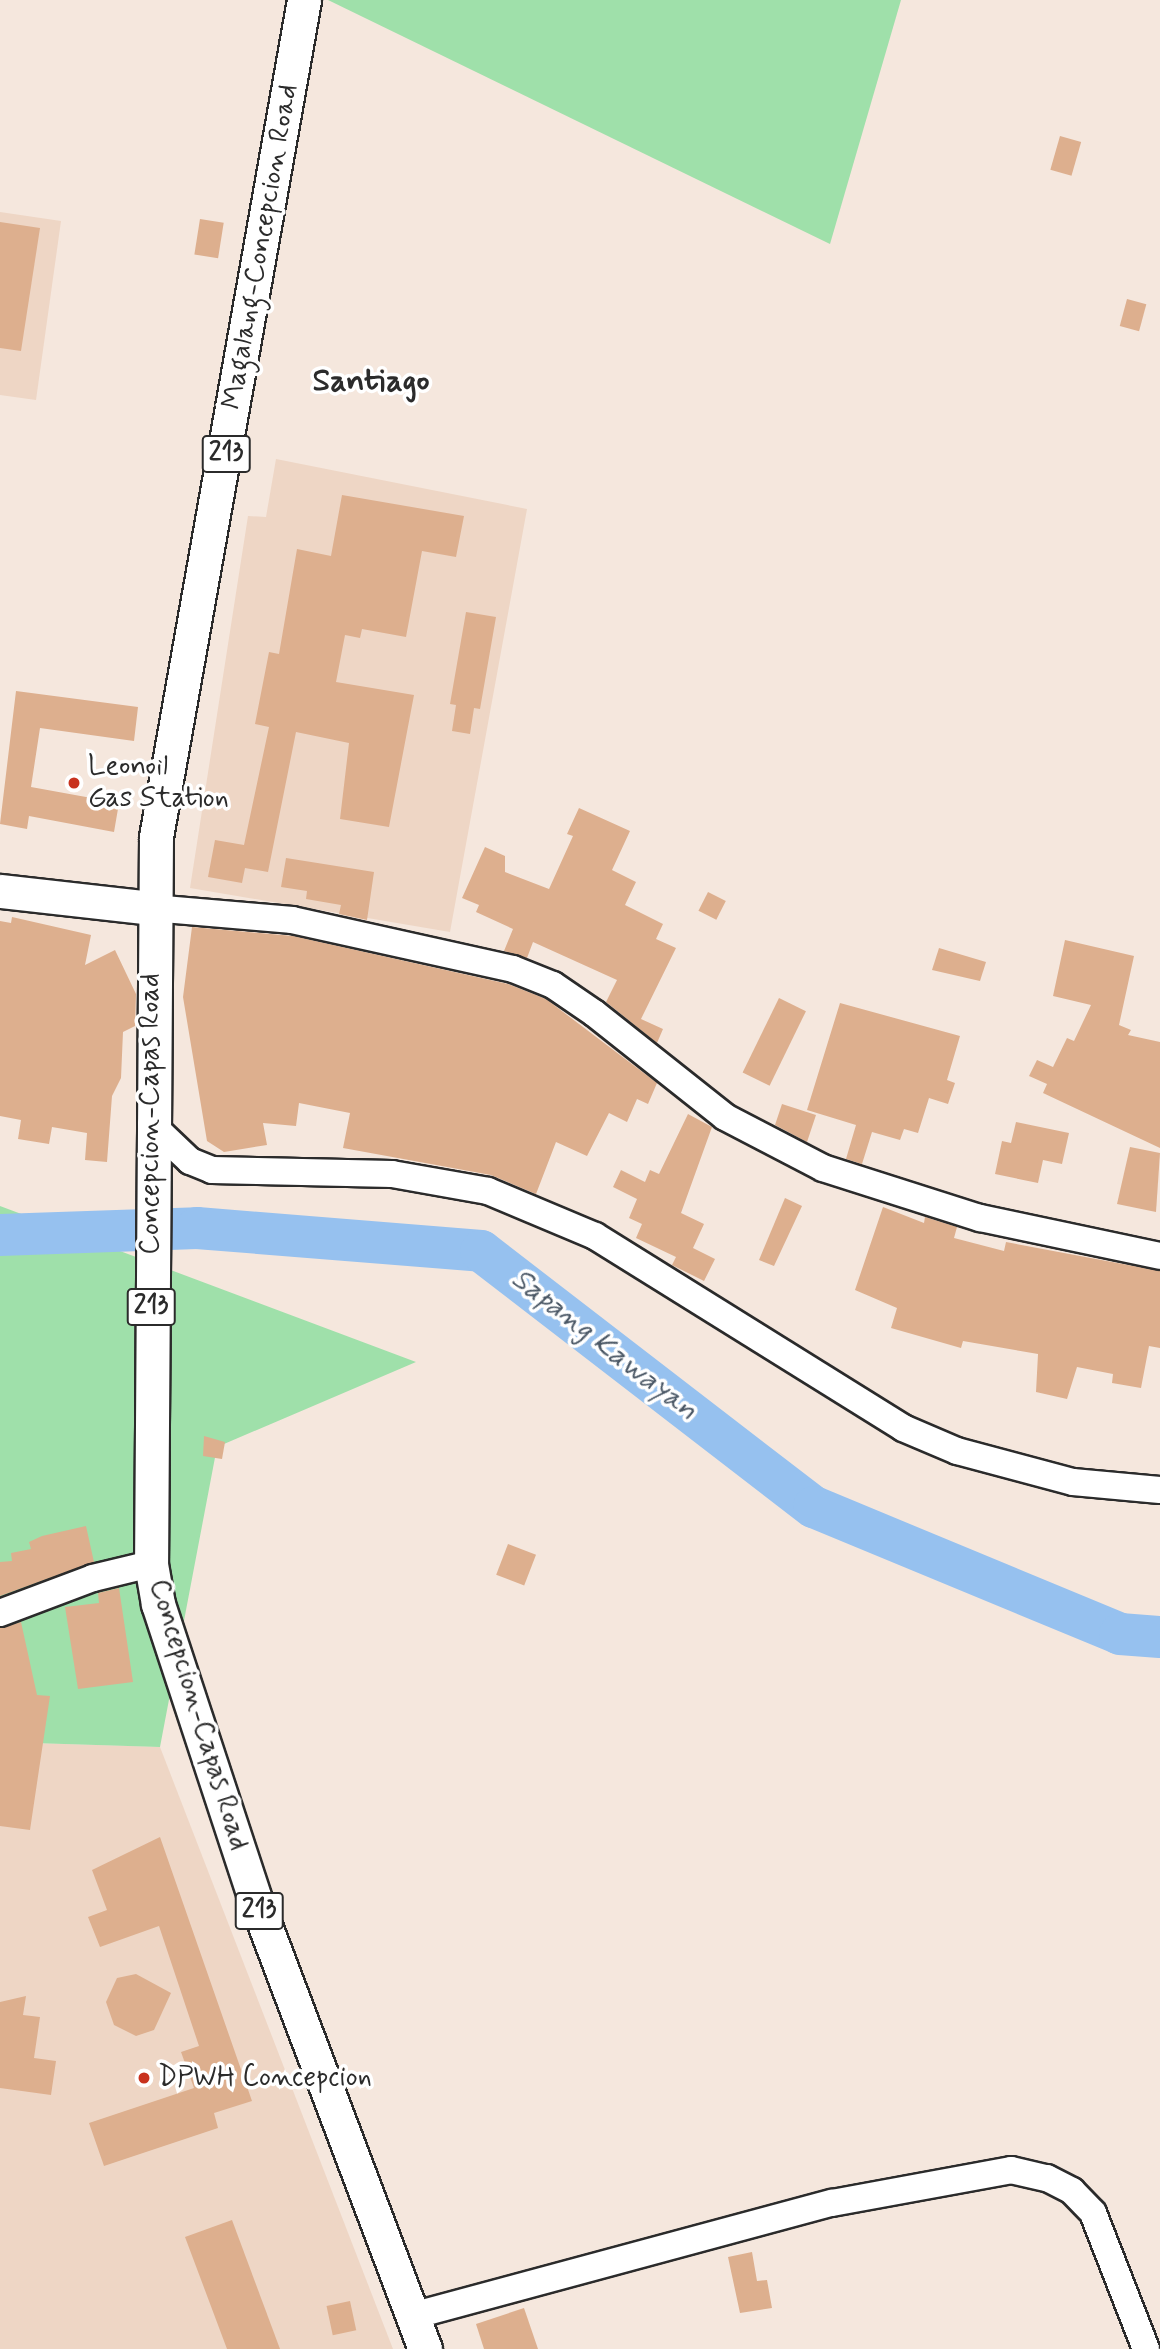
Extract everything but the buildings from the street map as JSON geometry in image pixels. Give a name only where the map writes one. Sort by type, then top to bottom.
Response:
[{"type":"main road","name":"Magalang-Concepcion Road","points":[[152,908],[156,837],[304,0]]},
{"type":"main road","points":[[0,891],[152,908]]},
{"type":"main road","name":"Concepcion-Capas Road","points":[[152,908],[151,1564],[158,1604],[255,1899],[425,2349]]},
{"type":"street","points":[[152,908],[292,920],[513,969],[553,985],[594,1013],[725,1116],[823,1168],[980,1218],[1160,1256]]},
{"type":"street","points":[[151,1140],[212,1170],[393,1174],[488,1191],[595,1236],[903,1428],[957,1451],[1073,1482],[1160,1490]]},
{"type":"street","points":[[0,1613],[93,1578],[151,1564]]},
{"type":"street","points":[[412,2316],[806,2209],[1011,2170],[1047,2178],[1093,2213],[1146,2349]]},
{"type":"shaded area","points":[[0,212],[61,221],[36,400],[0,395]]},
{"type":"shaded area","points":[[276,459],[527,509],[450,932],[190,888],[248,516],[266,517]]},
{"type":"shaded area","name":"DPWH Concepcion","points":[[0,1742],[160,1747],[393,2349],[0,2349]]},
{"type":"green space","points":[[328,0],[901,0],[830,244]]},
{"type":"green space","points":[[0,1206],[416,1362],[217,1447],[160,1747],[0,1742]]},
{"type":"waterway","name":"Sapang Kawayan","points":[[0,1235],[197,1228],[481,1251],[814,1507],[1120,1634],[1160,1637]]},
{"type":"place","name":"Leonoil Gas Station","points":[[74,783]]},
{"type":"place","name":"DPWH Concepcion","points":[[144,2078]]},
{"type":"district","name":"Santiago","points":[[371,381]]}]
